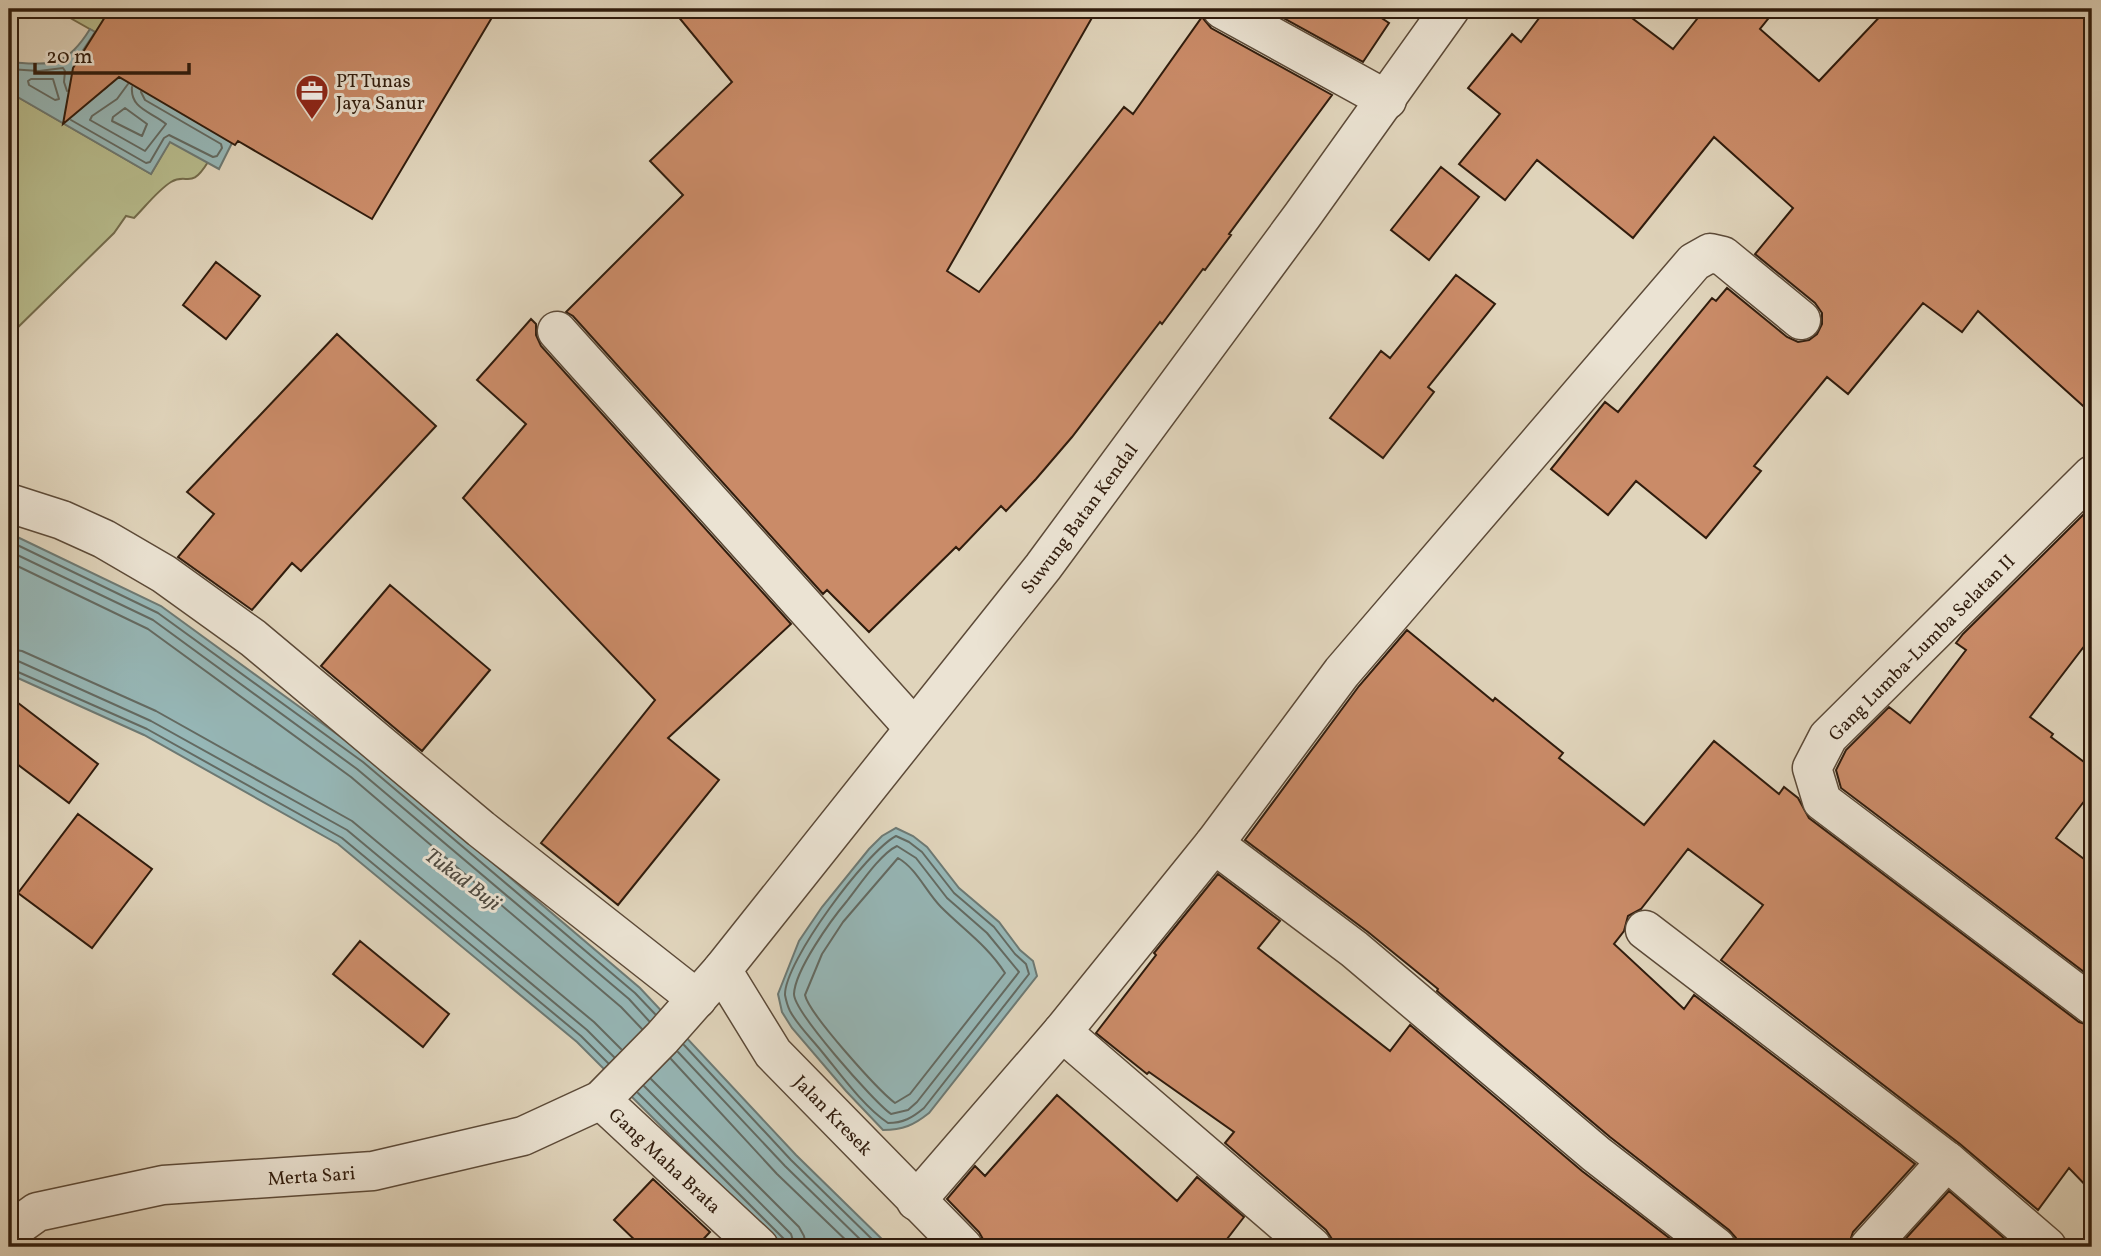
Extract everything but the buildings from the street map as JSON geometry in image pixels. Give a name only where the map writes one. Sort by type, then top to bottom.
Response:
[{"type":"street","points":[[1222,9],[1387,100]]},
{"type":"street","name":"Suwung Batan Kendal","points":[[605,1096],[722,970],[1043,567],[1387,100],[1450,9]]},
{"type":"street","points":[[916,1201],[1062,1032],[1214,844],[1342,672],[1694,262],[1710,253],[1723,256],[1801,320]]},
{"type":"street","points":[[557,331],[914,728]]},
{"type":"street","name":"Gang Lumba-Lumba Selatan II","points":[[2092,475],[1828,737],[1812,768],[1822,801],[2092,1005]]},
{"type":"street","points":[[9,503],[62,520],[104,539],[164,574],[253,638],[691,1005]]},
{"type":"street","points":[[1214,844],[1354,949],[1596,1154],[1716,1247]]},
{"type":"street","points":[[1645,930],[1947,1161],[2047,1247]]},
{"type":"street","name":"Jalan Kresek","points":[[722,970],[773,1053],[963,1247]]},
{"type":"street","points":[[1062,1032],[1312,1247]]},
{"type":"street","name":"Merta Sari","points":[[9,1232],[37,1212],[163,1185],[373,1171],[523,1136],[605,1096]]},
{"type":"street","name":"Gang Maha Brata","points":[[605,1096],[759,1247]]},
{"type":"street","points":[[1869,1247],[1947,1161]]},
{"type":"green space","points":[[61,9],[140,9],[117,49],[124,54],[107,87],[89,100],[77,96],[72,78],[76,62],[95,32],[65,15]]},
{"type":"green space","points":[[9,92],[151,174],[170,141],[208,162],[197,176],[177,179],[166,185],[134,218],[126,216],[114,233],[9,336]]},
{"type":"water","points":[[90,29],[95,32],[73,70],[73,86],[77,96],[89,100],[107,87],[124,54],[232,143],[219,169],[170,142],[151,174],[9,92],[9,62],[36,64],[56,61],[73,51]]},
{"type":"water","name":"Tukad Buji","points":[[9,533],[161,606],[367,756],[640,988],[796,1155],[890,1247],[782,1247],[577,1042],[338,844],[144,735],[9,674]]},
{"type":"water","points":[[896,828],[927,847],[959,888],[999,922],[1020,950],[1033,961],[1037,976],[929,1113],[908,1126],[883,1130],[792,1028],[782,1012],[778,994],[799,941],[822,907],[869,849],[882,836]]},
{"type":"place","name":"PT Tunas Jaya Sanur","points":[[312,121]]}]
